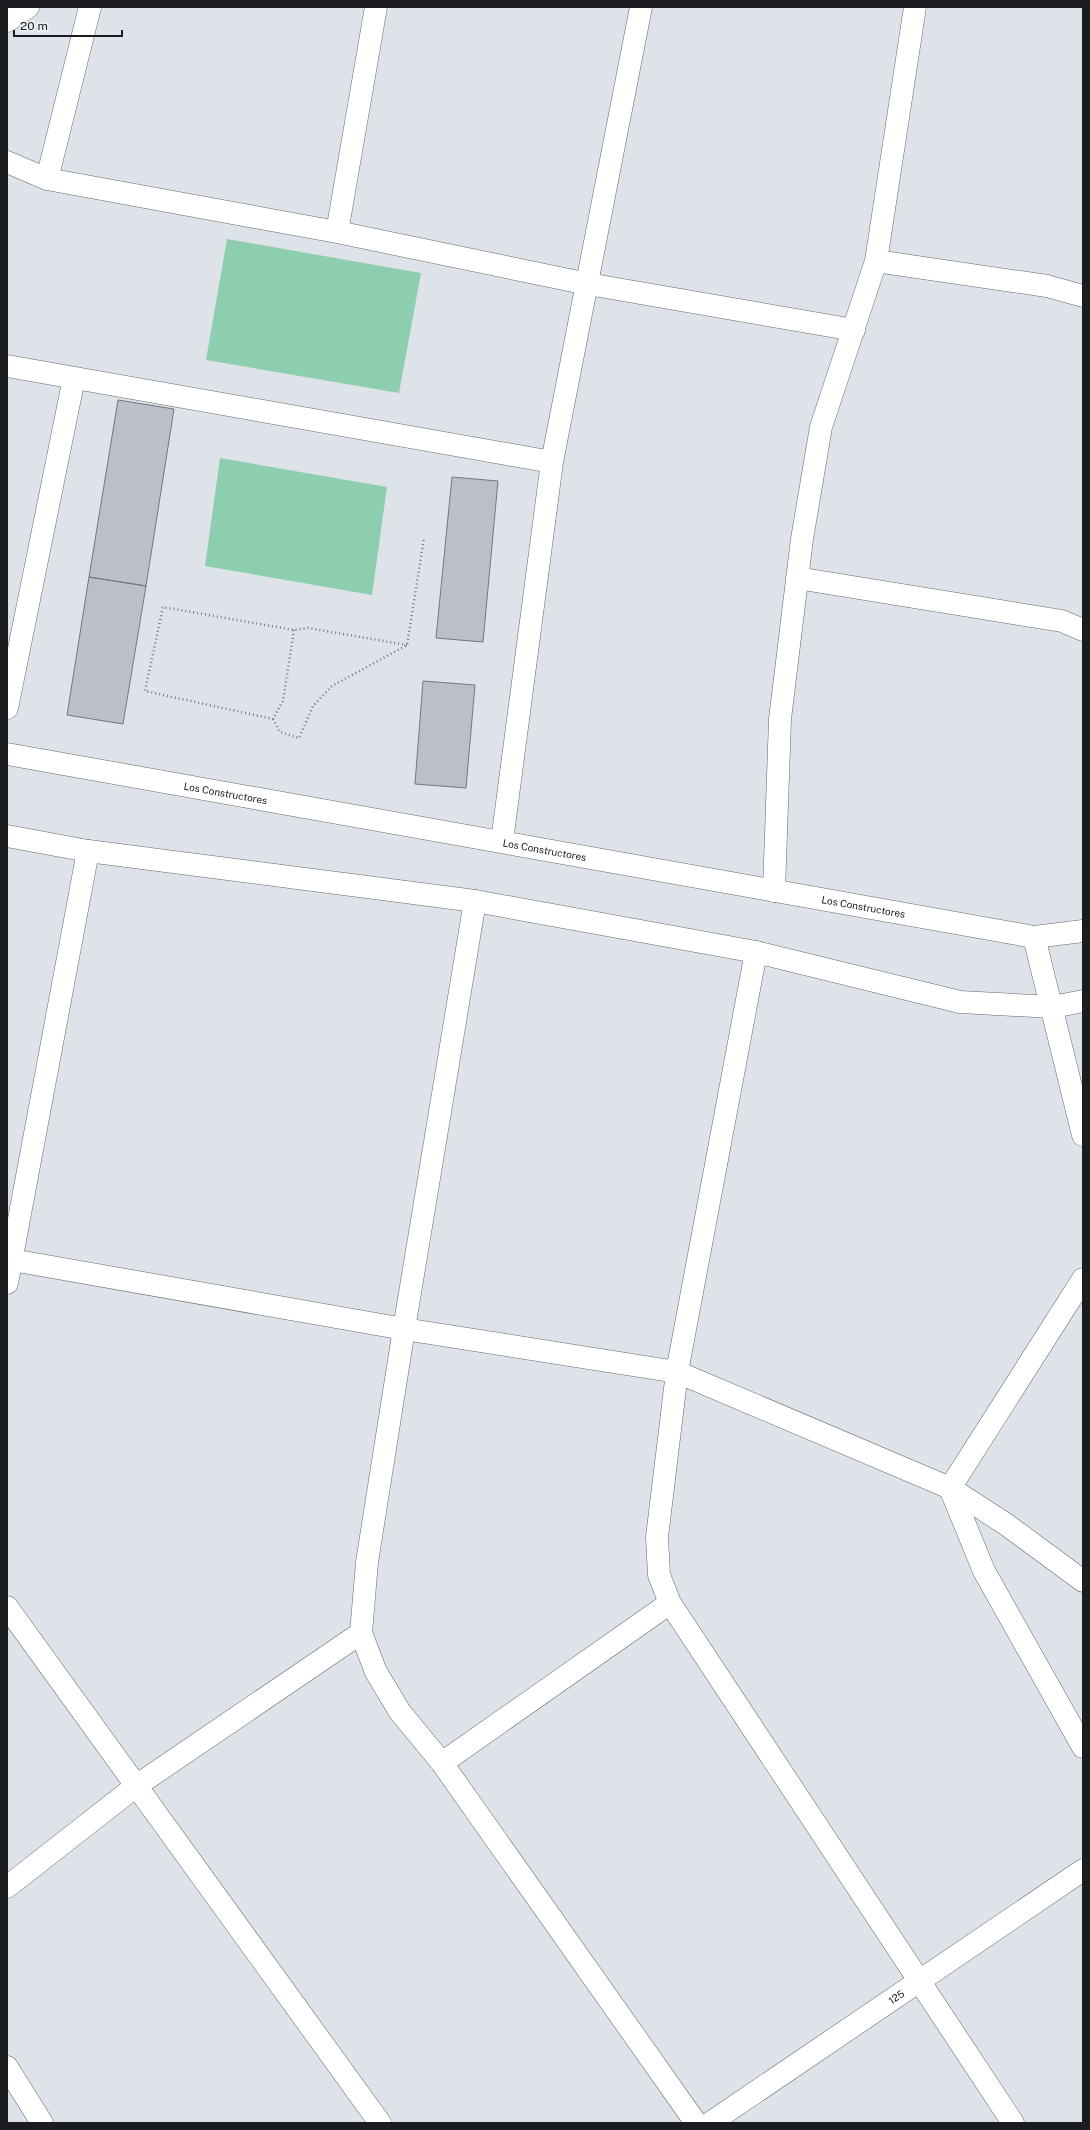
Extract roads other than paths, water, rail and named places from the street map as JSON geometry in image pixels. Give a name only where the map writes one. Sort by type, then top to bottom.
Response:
[{"type":"street","points":[[7,21],[28,7]]},
{"type":"street","points":[[47,179],[90,7]]},
{"type":"street","points":[[337,232],[376,7]]},
{"type":"street","points":[[502,841],[552,462],[588,284],[640,7]]},
{"type":"street","points":[[774,890],[780,718],[802,539],[822,427],[876,261],[915,7]]},
{"type":"street","points":[[7,162],[47,179],[337,232],[588,284],[854,330]]},
{"type":"street","points":[[876,261],[1047,286],[1083,296]]},
{"type":"street","points":[[7,366],[552,462]]},
{"type":"street","points":[[7,708],[74,378]]},
{"type":"street","points":[[797,578],[1062,620],[1083,630]]},
{"type":"street","name":"Los Constructores","points":[[7,754],[1034,937],[1083,931]]},
{"type":"street","points":[[7,836],[88,851],[475,901],[756,952],[960,1002],[1053,1006],[1083,1002]]},
{"type":"street","points":[[7,1283],[88,851]]},
{"type":"street","points":[[475,901],[367,1562],[361,1633],[376,1672],[400,1712],[442,1763],[696,2123]]},
{"type":"street","points":[[1034,937],[1053,1006],[1083,1135]]},
{"type":"street","points":[[756,952],[677,1372],[657,1536],[659,1575],[670,1603],[1012,2123]]},
{"type":"street","points":[[12,1260],[404,1329],[677,1372],[950,1488],[1007,1525],[1083,1582]]},
{"type":"street","points":[[950,1488],[1083,1279]]},
{"type":"street","points":[[950,1488],[984,1571],[1083,1747]]},
{"type":"street","points":[[442,1763],[670,1603]]},
{"type":"street","points":[[7,1607],[380,2123]]},
{"type":"street","points":[[7,1887],[136,1786],[361,1633]]},
{"type":"street","name":"125","points":[[710,2123],[1083,1870]]},
{"type":"street","points":[[7,2067],[42,2123]]}]
